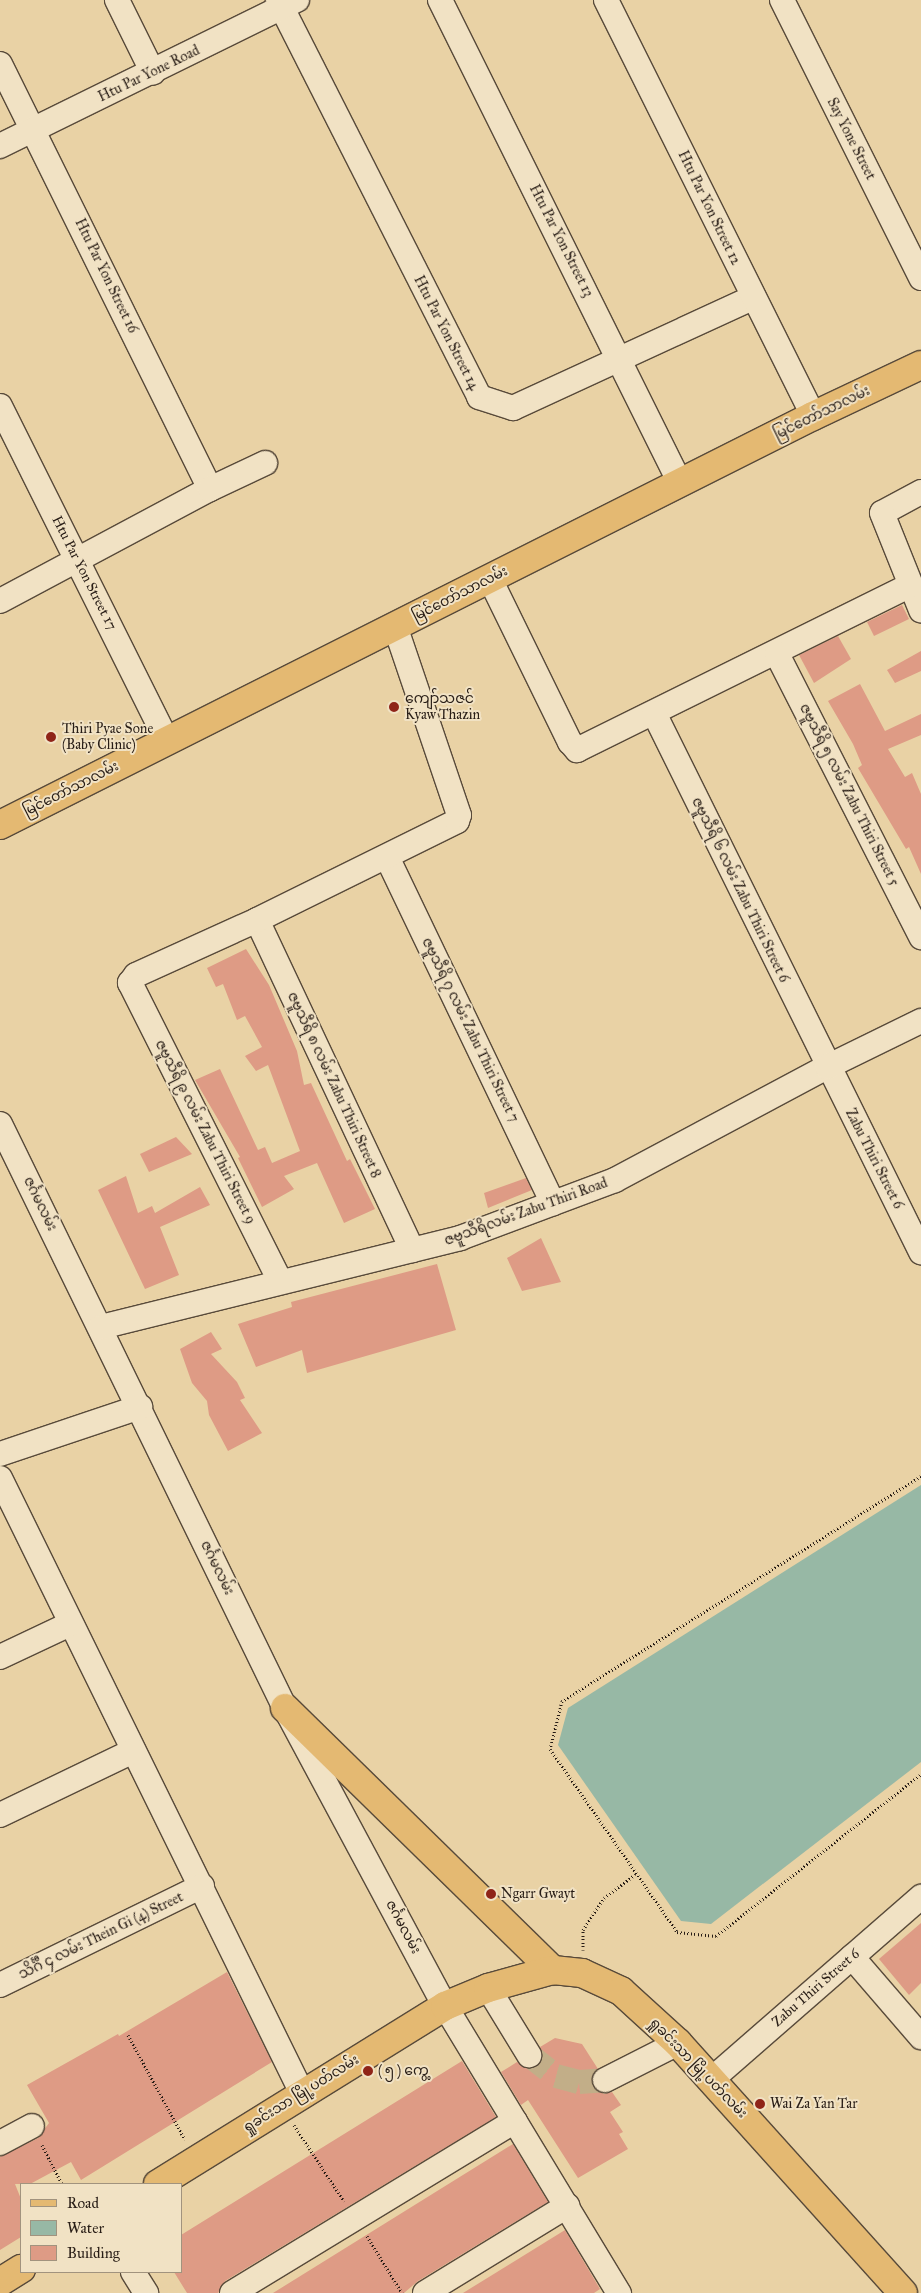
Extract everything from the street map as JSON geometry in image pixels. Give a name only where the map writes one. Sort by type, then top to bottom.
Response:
[{"type":"main road","name":"မြင်တော်သာလမ်း","points":[[0,824],[813,416],[921,366]]},
{"type":"main road","points":[[285,1708],[553,1970]]},
{"type":"main road","name":"ရှုခင်းသာ မြို့ပတ်လမ်း","points":[[160,2183],[445,2006],[488,1988],[553,1970],[582,1973],[621,1991],[678,2043],[903,2293]]},
{"type":"main road","points":[[0,2282],[20,2270]]},
{"type":"street","points":[[117,0],[153,73]]},
{"type":"street","name":"Htu Par Yon Street 13","points":[[440,0],[680,483]]},
{"type":"street","name":"Htu Par Yon Street 12","points":[[606,0],[813,416]]},
{"type":"street","name":"Say Yone Street","points":[[782,0],[921,278]]},
{"type":"street","name":"Htu Par Yone Road","points":[[0,146],[34,128],[153,73],[286,3]]},
{"type":"street","name":"Htu Par Yon Street 14","points":[[286,3],[479,398],[513,408],[754,297]]},
{"type":"street","name":"Htu Par Yon Street 16","points":[[0,64],[34,128],[210,489]]},
{"type":"street","name":"Htu Par Yon Street 17","points":[[0,406],[167,741]]},
{"type":"street","points":[[0,601],[210,489],[265,463]]},
{"type":"street","points":[[921,492],[882,513],[909,586],[921,610]]},
{"type":"street","points":[[490,579],[570,742],[577,750],[777,654],[909,586]]},
{"type":"street","points":[[257,920],[457,821],[458,815],[395,626]]},
{"type":"street","name":"ဇဗူသီရိ ၅ လမ်း Zabu Thiri Street 5","points":[[777,654],[921,937]]},
{"type":"street","name":"ဇဗူသီရိ ၆ လမ်း Zabu Thiri Street 6","points":[[654,713],[826,1067]]},
{"type":"street","name":"ဇဗူသီရိ ၇ လမ်း Zabu Thiri Street 7","points":[[387,857],[553,1203]]},
{"type":"street","name":"ဇဗူသီရိ ၉ လမ်း Zabu Thiri Street 9","points":[[257,920],[136,975],[130,983],[280,1281]]},
{"type":"street","name":"ဇဗူသီရိ ၈ လမ်း Zabu Thiri Street 8","points":[[257,920],[412,1250]]},
{"type":"street","name":"ဇဗူသီရိလမ်း Zabu Thiri Road","points":[[101,1327],[280,1281],[460,1238],[615,1180],[826,1067],[921,1021]]},
{"type":"street","name":"Zabu Thiri Street 6","points":[[826,1067],[921,1252]]},
{"type":"street","name":"ဇင်္ဂမလမ်း","points":[[0,1124],[101,1327],[285,1708],[445,2006],[619,2293]]},
{"type":"street","points":[[0,1454],[140,1407]]},
{"type":"street","points":[[1,1486],[202,1886],[302,2093]]},
{"type":"street","points":[[0,1657],[70,1624]]},
{"type":"street","points":[[0,1815],[133,1751]]},
{"type":"street","name":"သိင်္ဂီ ၄ လမ်း Thein Gi (4) Street","points":[[0,1986],[202,1886]]},
{"type":"street","name":"Zabu Thiri Street 6","points":[[711,2080],[921,1896]]},
{"type":"street","points":[[852,1957],[921,2037]]},
{"type":"street","points":[[488,1988],[529,2055]]},
{"type":"street","points":[[605,2080],[678,2043]]},
{"type":"street","points":[[232,2293],[515,2121]]},
{"type":"street","points":[[0,2143],[32,2126]]},
{"type":"street","points":[[425,2293],[567,2206]]},
{"type":"street","points":[[134,2273],[146,2293]]},
{"type":"path","points":[[921,1476],[562,1701],[550,1749],[635,1874],[678,1932],[716,1936],[921,1774]]},
{"type":"path","points":[[582,1973],[583,1930],[604,1898],[635,1874]]},
{"type":"path","points":[[128,2035],[196,2160]]},
{"type":"path","points":[[32,2126],[61,2183]]},
{"type":"water","points":[[921,1485],[921,1762],[711,1924],[681,1921],[558,1745],[568,1708]]},
{"type":"building","points":[[902,605],[909,619],[874,636],[867,622]]},
{"type":"building","points":[[838,636],[851,659],[814,683],[799,655]]},
{"type":"building","points":[[921,651],[921,671],[895,683],[887,670]]},
{"type":"building","points":[[860,684],[885,731],[921,714],[921,735],[888,749],[905,777],[912,773],[921,794],[921,874],[909,847],[906,849],[858,768],[862,765],[853,744],[828,701]]},
{"type":"building","points":[[246,949],[269,985],[297,1051],[304,1085],[311,1083],[347,1161],[350,1159],[375,1209],[344,1223],[317,1163],[284,1176],[294,1189],[262,1207],[238,1158],[240,1157],[195,1080],[220,1069],[258,1150],[265,1147],[272,1163],[300,1151],[268,1065],[256,1071],[245,1056],[262,1047],[245,1016],[237,1020],[223,984],[216,987],[207,968]]},
{"type":"building","points":[[176,1137],[192,1154],[149,1172],[140,1154]]},
{"type":"building","points":[[126,1176],[138,1213],[152,1206],[155,1213],[200,1187],[210,1205],[160,1227],[179,1275],[145,1289],[98,1190]]},
{"type":"building","points":[[526,1178],[532,1190],[488,1208],[484,1193]]},
{"type":"building","points":[[541,1238],[561,1282],[522,1291],[507,1258]]},
{"type":"building","points":[[437,1264],[456,1330],[307,1373],[302,1350],[256,1367],[238,1324],[292,1307],[291,1302]]},
{"type":"building","points":[[211,1332],[222,1349],[211,1354],[237,1382],[245,1398],[240,1400],[262,1433],[228,1451],[209,1415],[207,1401],[192,1383],[180,1349]]},
{"type":"building","points":[[921,1923],[921,1983],[909,1995],[879,1959]]},
{"type":"building","points":[[227,1972],[272,2062],[81,2180],[71,2162],[32,2183],[15,2184],[20,2196],[20,2238],[0,2250],[0,2157],[38,2138],[49,2123],[27,2085],[118,2034],[119,2036]]},
{"type":"building","points":[[555,2038],[582,2044],[598,2069],[591,2079],[593,2087],[604,2094],[612,2092],[621,2105],[610,2112],[623,2132],[619,2134],[628,2149],[578,2178],[528,2100],[521,2105],[501,2072],[517,2062],[529,2069],[537,2066],[543,2055],[540,2047]]},
{"type":"building","points":[[462,2061],[496,2117],[225,2281],[218,2293],[187,2293],[175,2273],[182,2273],[182,2234]]},
{"type":"building","points":[[513,2144],[548,2202],[418,2281],[404,2293],[273,2293]]},
{"type":"building","points":[[565,2230],[600,2289],[594,2293],[463,2293]]},
{"type":"tunnel","points":[[529,2055],[556,2076],[579,2082],[605,2080]]},
{"type":"place","name":"ကျော်သဇင် Kyaw Thazin","points":[[394,707]]},
{"type":"place","name":"Thiri Pyae Sone (Baby Clinic)","points":[[51,737]]},
{"type":"place","name":"Ngarr Gwayt","points":[[491,1894]]},
{"type":"place","name":"( ၅ ) ကွေ့","points":[[368,2071]]},
{"type":"place","name":"Wai Za Yan Tar","points":[[760,2104]]}]
